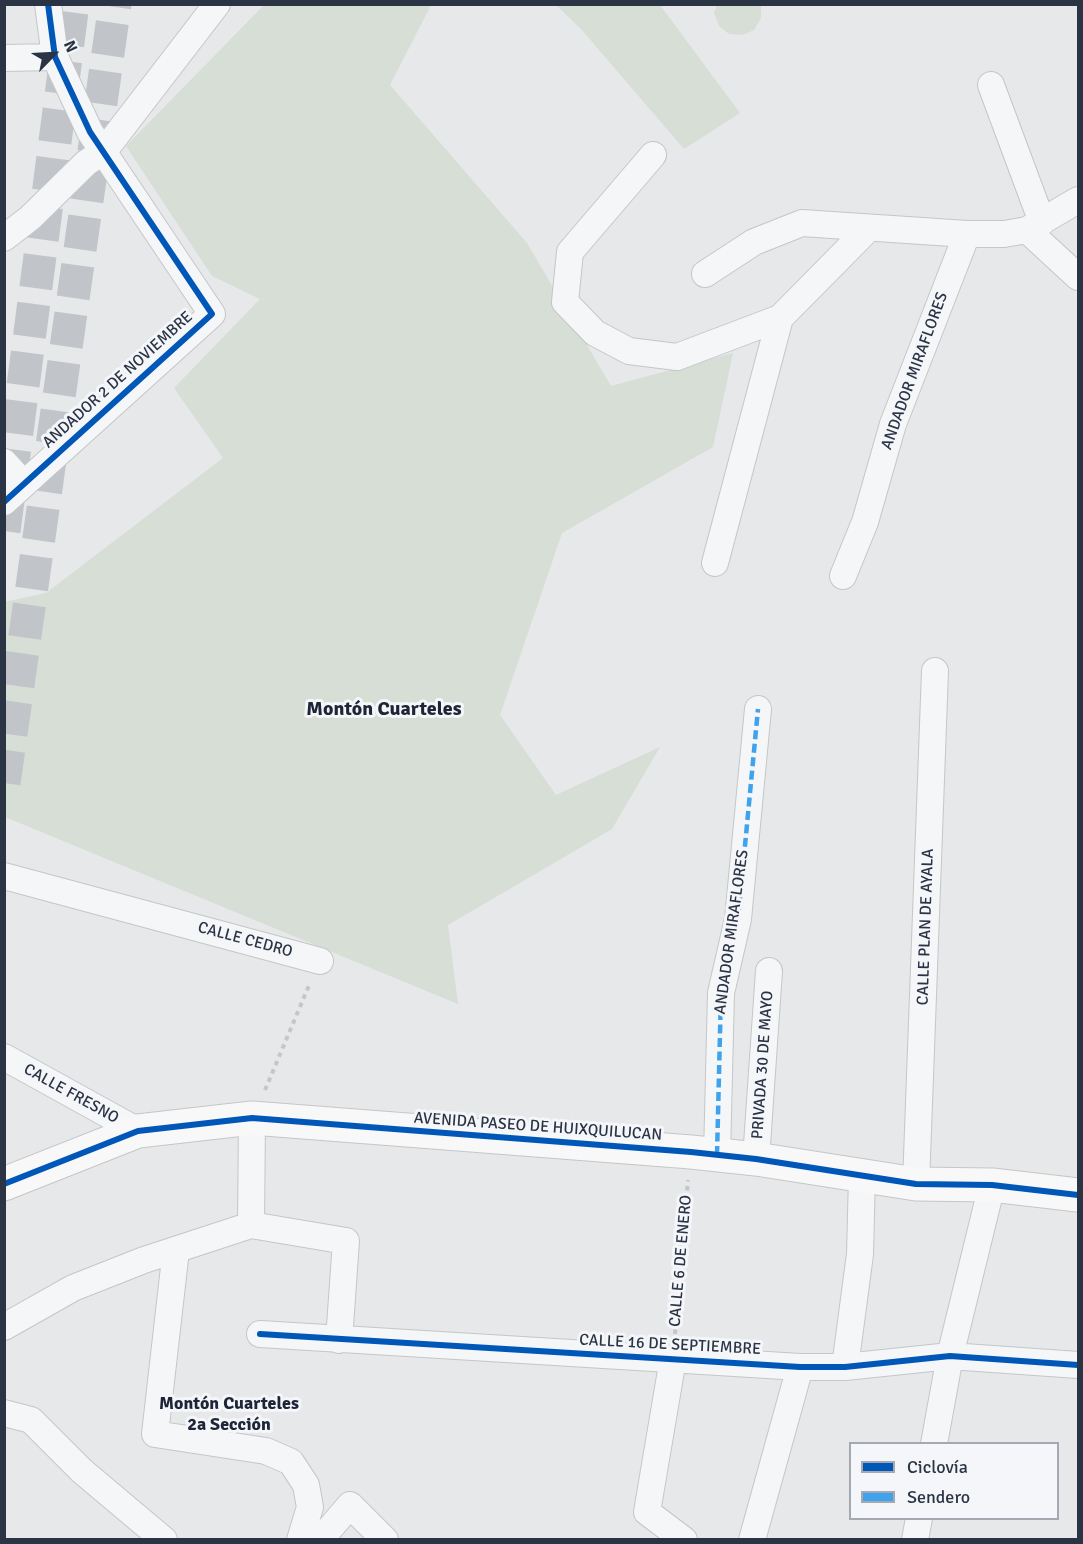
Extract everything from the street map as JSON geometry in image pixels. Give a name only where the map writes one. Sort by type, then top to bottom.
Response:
[{"type":"street","points":[[48,4],[55,57],[90,132],[104,151]]},
{"type":"street","points":[[4,238],[30,218],[86,163],[104,151],[217,4]]},
{"type":"street","points":[[4,58],[55,57]]},
{"type":"street","points":[[991,85],[1034,226],[1078,277]]},
{"type":"street","name":"ANDADOR 2 DE NOVIEMBRE","points":[[4,502],[212,314],[104,151]]},
{"type":"street","points":[[653,155],[570,252],[565,302],[595,333],[629,351],[677,357],[780,318],[869,228]]},
{"type":"street","points":[[705,274],[754,242],[802,223],[967,234],[1005,234],[1034,226],[1078,200]]},
{"type":"street","name":"ANDADOR MIRAFLORES","points":[[843,576],[865,522],[893,423],[967,234]]},
{"type":"street","points":[[716,563],[780,318]]},
{"type":"street","points":[[4,462],[24,484]]},
{"type":"street","name":"CALLE PLAN DE AYALA","points":[[916,1184],[935,671]]},
{"type":"street","name":"ANDADOR MIRAFLORES","points":[[704,1154],[721,993],[738,919],[758,709]]},
{"type":"street","name":"CALLE CEDRO","points":[[4,876],[320,961]]},
{"type":"street","name":"PRIVADA 30 DE MAYO","points":[[756,1159],[769,971]]},
{"type":"street","name":"CALLE FRESNO","points":[[4,1057],[138,1131]]},
{"type":"street","points":[[251,1225],[252,1118]]},
{"type":"street","name":"AVENIDA PASEO DE HUIXQUILUCAN","points":[[4,1184],[138,1131],[252,1118],[704,1154],[756,1159],[916,1184],[992,1185],[1078,1195]]},
{"type":"street","points":[[845,1367],[860,1254],[861,1176]]},
{"type":"street","points":[[934,1442],[950,1356],[992,1185]]},
{"type":"street","points":[[4,1327],[73,1288],[251,1225],[346,1241],[339,1340]]},
{"type":"street","points":[[176,1250],[154,1434],[267,1451],[291,1462],[306,1485],[310,1507],[300,1539]]},
{"type":"street","name":"CALLE 16 DE SEPTIEMBRE","points":[[260,1334],[800,1366],[845,1367],[950,1356],[1078,1365]]},
{"type":"street","points":[[673,1359],[647,1512],[684,1539]]},
{"type":"street","points":[[753,1539],[800,1366]]},
{"type":"street","points":[[4,1413],[32,1420],[82,1471],[164,1539]]},
{"type":"street","points":[[320,1539],[350,1505],[385,1539]]},
{"type":"street","points":[[915,1539],[919,1520]]},
{"type":"path","points":[[252,1118],[320,961]]},
{"type":"shaded area","points":[[264,5],[431,5],[390,85],[527,243],[611,386],[733,353],[713,447],[562,533],[500,715],[556,795],[660,747],[612,829],[448,925],[458,1004],[5,817],[4,602],[46,593],[223,458],[174,388],[260,299],[212,276],[126,146]]},
{"type":"shaded area","points":[[556,5],[660,5],[740,113],[684,149],[581,29]]},
{"type":"shaded area","points":[[717,5],[761,5],[761,18],[754,30],[742,35],[729,34],[719,26],[714,13]]},
{"type":"tunnel","points":[[4,531],[73,4]]},
{"type":"tunnel","points":[[4,783],[115,4]]},
{"type":"marked path","points":[[717,1155],[721,993],[738,919],[758,709]]},
{"type":"cycle path","points":[[4,502],[212,314],[90,132],[55,57],[48,4]]},
{"type":"cycle path","points":[[4,1184],[138,1131],[252,1118],[691,1152],[756,1159],[916,1184],[992,1185],[1078,1195]]},
{"type":"cycle path","points":[[260,1334],[800,1367],[845,1367],[950,1356],[1078,1365]]},
{"type":"district","name":"Montón Cuarteles","points":[[384,710]]},
{"type":"district","name":"Montón Cuarteles 2a Sección","points":[[229,1414]]}]
